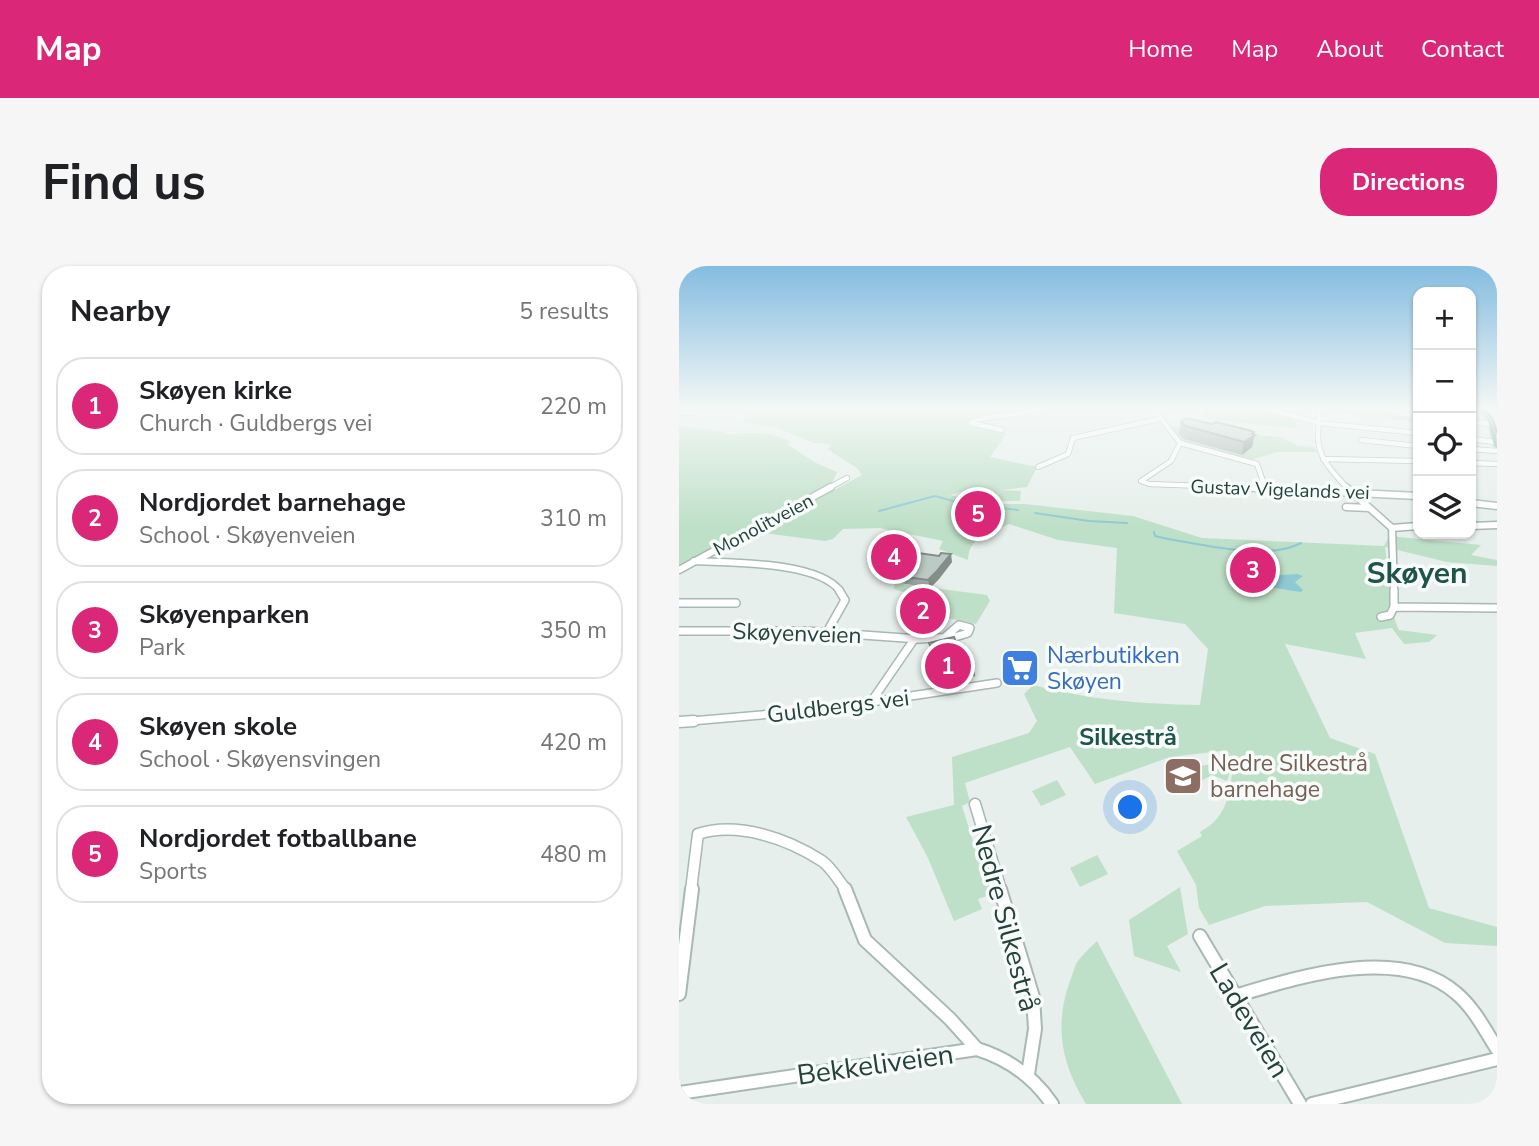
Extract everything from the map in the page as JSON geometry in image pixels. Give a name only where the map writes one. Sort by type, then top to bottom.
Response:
[{"type":"street","points":[[1038,467],[1069,454],[1071,447]]},
{"type":"street","name":"Gustav Vigelands vei","points":[[1178,447],[1171,461],[1142,481],[1149,484],[1413,496]]},
{"type":"street","points":[[1195,447],[1257,464],[1265,488]]},
{"type":"street","points":[[1318,447],[1323,459],[1351,491],[1392,528],[1413,526]]},
{"type":"street","points":[[1323,459],[1413,461]]},
{"type":"street","points":[[1476,463],[1497,464]]},
{"type":"street","name":"Monolitveien","points":[[679,570],[847,478]]},
{"type":"street","points":[[1476,504],[1497,506]]},
{"type":"street","points":[[1346,507],[1369,508]]},
{"type":"street","points":[[1476,526],[1497,525]]},
{"type":"street","points":[[1381,617],[1390,615],[1394,607],[1392,528]]},
{"type":"street","points":[[694,561],[755,564],[814,574],[829,580],[840,587],[845,600],[827,632]]},
{"type":"street","points":[[679,603],[736,603]]},
{"type":"street","points":[[1394,607],[1497,608]]},
{"type":"street","name":"Skøyenveien","points":[[679,631],[827,632],[915,638],[945,637]]},
{"type":"street","points":[[871,702],[915,638]]},
{"type":"street","name":"Guldbergs vei","points":[[679,722],[745,718],[997,683]]},
{"type":"street","name":"Nedre Silkestrå","points":[[975,804],[1033,997],[1035,1029],[1028,1074]]},
{"type":"street","points":[[679,994],[698,834],[710,830],[744,831],[777,839],[824,862],[846,890],[865,940],[950,1019],[977,1049]]},
{"type":"street","name":"Ladeveien","points":[[1200,936],[1300,1104]]},
{"type":"street","points":[[1235,996],[1303,977],[1350,971],[1410,969],[1431,976],[1461,996],[1497,1049]]},
{"type":"street","name":"Bekkeliveien","points":[[679,1093],[977,1049],[994,1054],[1028,1074],[1052,1104]]},
{"type":"street","points":[[1312,1104],[1497,1059]]},
{"type":"green space","points":[[679,447],[792,447],[816,463],[837,472],[832,483],[679,565]]},
{"type":"green space","points":[[997,447],[990,457],[1037,467],[1027,487],[1000,490],[1021,491],[1020,501],[981,501],[982,496],[973,499],[973,496],[963,496],[964,491],[950,495],[987,504],[1025,504],[1133,516],[1202,538],[1384,546],[1389,536],[1481,545],[1471,555],[1497,560],[1497,566],[1447,562],[1385,547],[1392,603],[1399,630],[1437,635],[1429,642],[1404,644],[1392,628],[1355,633],[1366,659],[1285,644],[1330,738],[1375,754],[1429,908],[1497,927],[1497,946],[1445,943],[1367,902],[1265,906],[1209,925],[1199,908],[1196,885],[1177,851],[1202,836],[1200,832],[1217,819],[1226,803],[1233,764],[1221,751],[1170,757],[1095,784],[1070,747],[965,783],[970,802],[962,806],[975,848],[983,846],[996,893],[978,899],[982,909],[954,921],[928,858],[906,817],[954,805],[952,757],[1029,733],[1037,721],[1024,694],[1033,685],[1116,700],[1200,705],[1208,649],[1185,624],[1114,613],[1117,548],[1058,540],[1009,524],[976,540],[968,560],[939,549],[943,541],[880,528],[843,529],[833,539],[825,541],[757,532],[862,475],[857,468],[827,449]]},
{"type":"green space","points":[[1198,447],[1314,447],[1317,452],[1277,452],[1247,461]]},
{"type":"green space","points":[[895,583],[987,595],[990,601],[976,624],[947,618],[938,604],[894,589]]},
{"type":"green space","points":[[1213,764],[1230,772],[1227,781],[1212,775],[1197,783],[1187,768]]},
{"type":"green space","points":[[1057,780],[1066,795],[1041,806],[1032,791]]},
{"type":"green space","points":[[1097,855],[1108,874],[1080,887],[1070,868]]},
{"type":"green space","points":[[1180,887],[1188,934],[1167,946],[1181,972],[1134,956],[1129,920]]},
{"type":"green space","points":[[1097,941],[1182,1104],[1086,1104],[1077,1089],[1063,1044],[1062,1013],[1075,965]]},
{"type":"water","points":[[1268,576],[1303,576],[1295,582],[1303,590],[1301,592],[1261,586]]},
{"type":"building","points":[[918,553],[939,556],[941,553],[951,554],[928,580],[898,576]]},
{"type":"building","points":[[954,637],[961,655],[969,653],[972,660],[940,667],[929,643]]},
{"type":"waterway","points":[[879,511],[935,496],[960,503],[1018,510]]},
{"type":"waterway","points":[[1035,513],[1089,521],[1127,523]]},
{"type":"waterway","points":[[1154,532],[1155,536],[1168,539],[1236,550],[1271,551],[1301,543]]},
{"type":"place","name":"Nordjordet fotballbane","points":[[978,514]]},
{"type":"place","name":"Skøyen skole","points":[[894,557]]},
{"type":"place","name":"Skøyenparken","points":[[1253,570]]},
{"type":"place","name":"Nordjordet barnehage","points":[[923,611]]},
{"type":"place","name":"Skøyen kirke","points":[[948,666]]},
{"type":"place","name":"Nærbutikken Skøyen","points":[[1020,668]]},
{"type":"place","name":"Nedre Silkestrå barnehage","points":[[1183,776]]},
{"type":"district","name":"Skøyen","points":[[1417,573]]},
{"type":"district","name":"Silkestrå","points":[[1128,737]]}]
